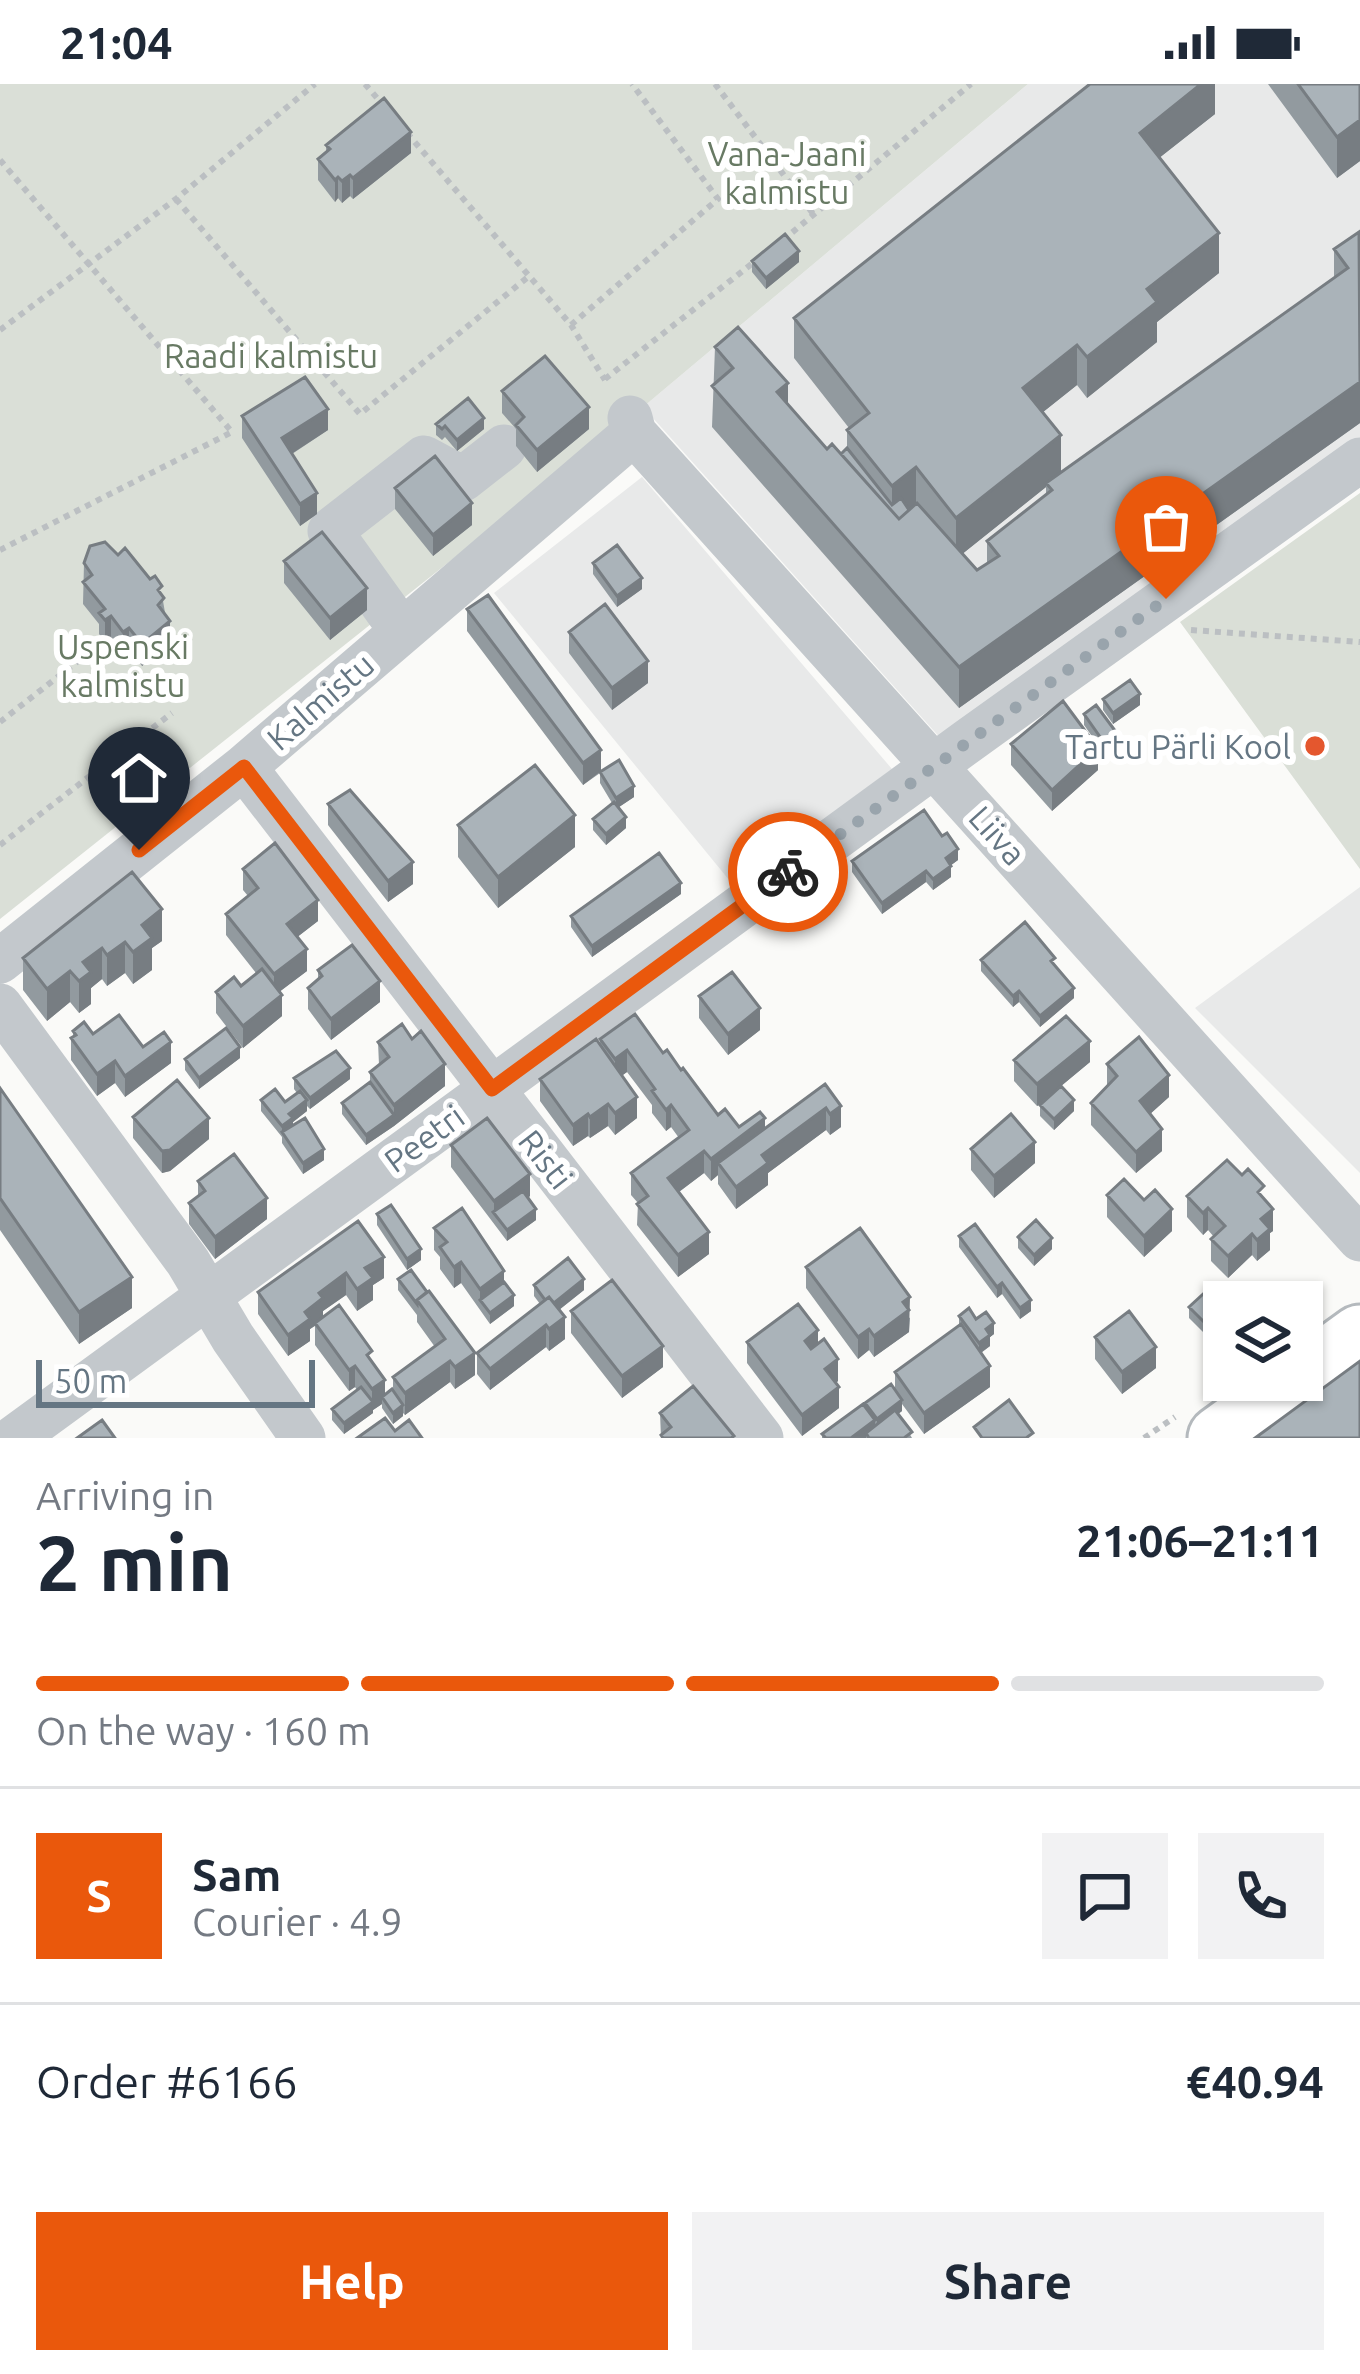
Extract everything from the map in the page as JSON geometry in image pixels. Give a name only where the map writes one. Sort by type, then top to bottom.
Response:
[{"type":"highway","points":[[1323,1363],[1360,1337]]},
{"type":"highway","points":[[1220,1438],[1271,1401]]},
{"type":"street","name":"Kalmistu","points":[[0,961],[244,767],[632,426]]},
{"type":"street","name":"Liiva","points":[[632,426],[1360,1239]]},
{"type":"street","points":[[401,630],[330,531],[424,458],[463,479],[504,446]]},
{"type":"street","name":"Peetri","points":[[14,1438],[1360,460]]},
{"type":"street","name":"Risti","points":[[244,767],[761,1438]]},
{"type":"street","points":[[0,1006],[188,1262],[303,1438]]},
{"type":"path","points":[[0,330],[176,199],[315,84]]},
{"type":"path","points":[[365,84],[571,325],[632,426]]},
{"type":"path","points":[[571,325],[718,199],[632,84]]},
{"type":"path","points":[[715,84],[814,215]]},
{"type":"path","points":[[779,242],[971,84]]},
{"type":"path","points":[[0,160],[232,431],[0,550]]},
{"type":"path","points":[[176,199],[360,414],[528,277]]},
{"type":"path","points":[[605,379],[762,256]]},
{"type":"path","points":[[1127,627],[1360,642]]},
{"type":"path","points":[[0,722],[82,658]]},
{"type":"path","points":[[0,845],[172,712]]},
{"type":"shaded area","points":[[1028,84],[1360,84],[1360,440],[943,741],[643,407]]},
{"type":"shaded area","points":[[642,477],[892,769],[734,886],[494,593]]},
{"type":"shaded area","points":[[1360,887],[1360,1173],[1195,1008]]},
{"type":"green space","name":"Raadi kalmistu","points":[[0,84],[1028,84],[630,418],[0,919]]},
{"type":"green space","name":"Tartu Pärli Kool","points":[[1360,493],[1360,869],[1180,622]]},
{"type":"building","points":[[1090,84],[1201,84],[1140,133],[1219,233],[1147,289],[1157,302],[1087,357],[1077,345],[1023,388],[1061,435],[956,518],[916,467],[892,486],[847,430],[869,413],[794,318]]},
{"type":"building","points":[[1298,84],[1360,84],[1360,120],[1337,137]]},
{"type":"building","points":[[384,98],[411,132],[353,178],[335,180],[318,159],[330,149],[326,145]]},
{"type":"building","points":[[1359,232],[1360,382],[959,667],[712,386],[733,368],[715,347],[738,327],[788,383],[777,392],[827,449],[832,444],[899,519],[917,503],[977,570],[999,556],[987,541],[1052,490],[1046,483],[1348,268],[1334,249]]},
{"type":"building","points":[[785,234],[799,251],[766,278],[752,261]]},
{"type":"building","points":[[545,356],[589,407],[537,450],[516,425],[524,417],[502,391]]},
{"type":"building","points":[[305,377],[328,409],[282,438],[317,493],[300,504],[242,416]]},
{"type":"building","points":[[468,398],[484,418],[457,440],[445,426],[436,424]]},
{"type":"building","points":[[847,448],[892,505],[901,498],[909,510],[899,519],[841,454]]},
{"type":"building","points":[[435,456],[472,503],[433,535],[395,488]]},
{"type":"building","points":[[322,532],[367,588],[330,618],[284,561]]},
{"type":"building","points":[[105,542],[118,555],[125,548],[150,579],[155,576],[162,586],[158,590],[164,598],[158,605],[170,621],[142,644],[129,628],[123,632],[111,616],[105,620],[99,613],[105,609],[83,582],[92,575],[84,563],[90,546]]},
{"type":"building","points":[[617,545],[642,578],[617,596],[593,563]]},
{"type":"building","points":[[488,595],[601,750],[583,763],[467,609]]},
{"type":"building","points":[[605,604],[648,661],[612,688],[569,632]]},
{"type":"building","points":[[1130,680],[1140,694],[1113,713],[1103,699]]},
{"type":"building","points":[[1063,701],[1098,748],[1052,790],[1011,744]]},
{"type":"building","points":[[1096,705],[1116,732],[1103,741],[1084,714]]},
{"type":"building","points":[[138,748],[153,767],[132,784],[117,766]]},
{"type":"building","points":[[619,760],[634,786],[616,798],[600,772]]},
{"type":"building","points":[[535,765],[575,815],[498,877],[458,825]]},
{"type":"building","points":[[350,790],[413,862],[388,881],[328,804]]},
{"type":"building","points":[[614,802],[626,817],[606,834],[593,819]]},
{"type":"building","points":[[924,810],[958,849],[946,858],[951,866],[933,879],[926,871],[882,903],[852,861]]},
{"type":"building","points":[[275,843],[318,900],[287,924],[307,949],[274,974],[226,914],[258,888],[243,869]]},
{"type":"building","points":[[659,853],[681,883],[592,946],[571,916]]},
{"type":"building","points":[[132,872],[162,909],[142,925],[152,938],[133,952],[125,942],[107,955],[102,948],[83,962],[91,972],[79,981],[70,971],[47,989],[23,958]]},
{"type":"building","points":[[1025,922],[1074,988],[1040,1016],[1019,991],[1013,996],[981,960]]},
{"type":"building","points":[[352,945],[380,981],[331,1019],[308,988],[322,976],[318,970]]},
{"type":"building","points":[[262,969],[282,995],[243,1026],[216,992],[234,977],[241,986]]},
{"type":"building","points":[[732,972],[760,1008],[728,1034],[699,996]]},
{"type":"building","points":[[635,1014],[718,1115],[725,1109],[739,1127],[760,1112],[765,1118],[711,1159],[704,1151],[668,1178],[709,1232],[678,1255],[637,1204],[648,1196],[631,1173],[689,1130],[671,1105],[666,1110],[627,1050],[615,1059],[600,1039]]},
{"type":"building","points":[[119,1015],[143,1047],[164,1032],[171,1042],[125,1076],[115,1061],[97,1074],[71,1038],[76,1035],[73,1031],[84,1022],[93,1034]]},
{"type":"building","points":[[1066,1016],[1090,1041],[1037,1084],[1014,1060]]},
{"type":"building","points":[[402,1024],[412,1039],[421,1031],[445,1064],[394,1105],[370,1072],[389,1057],[378,1042]]},
{"type":"building","points":[[226,1028],[240,1047],[199,1078],[185,1059]]},
{"type":"building","points":[[1139,1037],[1169,1075],[1140,1101],[1162,1129],[1136,1152],[1091,1103],[1117,1076],[1107,1064]]},
{"type":"building","points":[[596,1039],[637,1097],[615,1113],[608,1104],[573,1125],[540,1079]]},
{"type":"building","points":[[336,1051],[350,1068],[310,1098],[294,1078]]},
{"type":"building","points":[[177,1080],[209,1118],[170,1150],[162,1151],[133,1117]]},
{"type":"building","points":[[370,1082],[394,1115],[366,1135],[342,1103]]},
{"type":"building","points":[[825,1084],[841,1106],[830,1114],[826,1108],[762,1155],[768,1163],[736,1187],[718,1163]]},
{"type":"building","points":[[1061,1086],[1074,1100],[1054,1119],[1040,1105]]},
{"type":"building","points":[[0,1088],[132,1277],[79,1312],[0,1198]]},
{"type":"building","points":[[275,1089],[285,1102],[300,1091],[307,1100],[282,1126],[261,1100]]},
{"type":"building","points":[[1011,1114],[1035,1142],[994,1176],[971,1149]]},
{"type":"building","points":[[305,1118],[324,1149],[303,1163],[282,1132]]},
{"type":"building","points":[[487,1118],[530,1174],[494,1201],[451,1145]]},
{"type":"building","points":[[234,1154],[267,1198],[215,1237],[189,1203],[205,1191],[198,1181]]},
{"type":"building","points":[[1227,1160],[1242,1175],[1248,1169],[1264,1186],[1258,1192],[1273,1209],[1261,1219],[1270,1229],[1257,1240],[1252,1234],[1228,1256],[1211,1239],[1225,1226],[1187,1196]]},
{"type":"building","points":[[1124,1179],[1144,1200],[1155,1190],[1172,1209],[1144,1236],[1107,1195]]},
{"type":"building","points":[[523,1191],[536,1209],[507,1230],[493,1212]]},
{"type":"building","points":[[391,1205],[421,1249],[407,1259],[377,1214]]},
{"type":"building","points":[[462,1208],[504,1271],[480,1289],[461,1262],[454,1267],[440,1247],[447,1242],[434,1228]]},
{"type":"building","points":[[1036,1220],[1052,1238],[1034,1255],[1018,1237]]},
{"type":"building","points":[[358,1221],[384,1257],[365,1268],[373,1278],[357,1289],[346,1273],[319,1293],[323,1298],[305,1312],[310,1319],[288,1335],[258,1292]]},
{"type":"building","points":[[975,1224],[1031,1300],[1020,1308],[1002,1283],[997,1287],[959,1236]]},
{"type":"building","points":[[860,1228],[910,1297],[903,1302],[909,1310],[874,1336],[869,1329],[858,1337],[806,1267]]},
{"type":"building","points":[[568,1258],[584,1279],[554,1303],[549,1297],[545,1300],[534,1285]]},
{"type":"building","points":[[411,1270],[427,1292],[417,1304],[398,1279]]},
{"type":"building","points":[[612,1280],[663,1346],[622,1376],[571,1311]]},
{"type":"building","points":[[504,1282],[514,1295],[490,1313],[480,1300]]},
{"type":"building","points":[[429,1291],[475,1353],[455,1367],[450,1361],[405,1393],[393,1377],[445,1339],[417,1300]]},
{"type":"building","points":[[1203,1294],[1203,1321],[1189,1307]]},
{"type":"building","points":[[549,1297],[565,1317],[549,1329],[546,1325],[490,1369],[477,1353]]},
{"type":"building","points":[[798,1304],[818,1330],[805,1341],[811,1349],[824,1339],[838,1359],[825,1369],[839,1387],[802,1415],[747,1342]]},
{"type":"building","points":[[339,1305],[372,1351],[367,1355],[385,1380],[372,1389],[355,1366],[349,1370],[315,1323]]},
{"type":"building","points":[[969,1308],[976,1319],[986,1312],[994,1323],[986,1329],[990,1335],[979,1343],[959,1316]]},
{"type":"building","points":[[1129,1311],[1156,1347],[1122,1372],[1095,1337]]},
{"type":"building","points":[[961,1324],[990,1366],[924,1413],[895,1372]]},
{"type":"building","points":[[1360,1361],[1360,1438],[1255,1438],[1305,1401],[1323,1401],[1323,1388]]},
{"type":"building","points":[[891,1384],[902,1400],[877,1419],[865,1403]]},
{"type":"building","points":[[693,1386],[734,1436],[663,1438],[671,1427],[660,1413]]},
{"type":"building","points":[[361,1387],[373,1402],[344,1423],[332,1409]]},
{"type":"building","points":[[392,1389],[403,1405],[393,1413],[382,1397]]},
{"type":"building","points":[[1009,1400],[1033,1433],[1026,1438],[982,1438],[974,1427]]},
{"type":"building","points":[[863,1404],[875,1420],[851,1438],[822,1434]]},
{"type":"building","points":[[895,1410],[912,1432],[904,1438],[869,1438],[866,1433]]},
{"type":"building","points":[[385,1418],[395,1431],[409,1420],[422,1438],[357,1438]]},
{"type":"building","points":[[102,1420],[115,1438],[77,1438]]},
{"type":"way so far","points":[[788,872],[1166,599]]},
{"type":"place","name":"Tartu Pärli Kool","points":[[1315,746]]},
{"type":"route","points":[[139,850],[244,767],[492,1089],[788,872]]},
{"type":"park label","name":"Vana-Jaani kalmistu","points":[[787,172]]},
{"type":"park label","name":"Uspenski kalmistu","points":[[123,665]]}]
